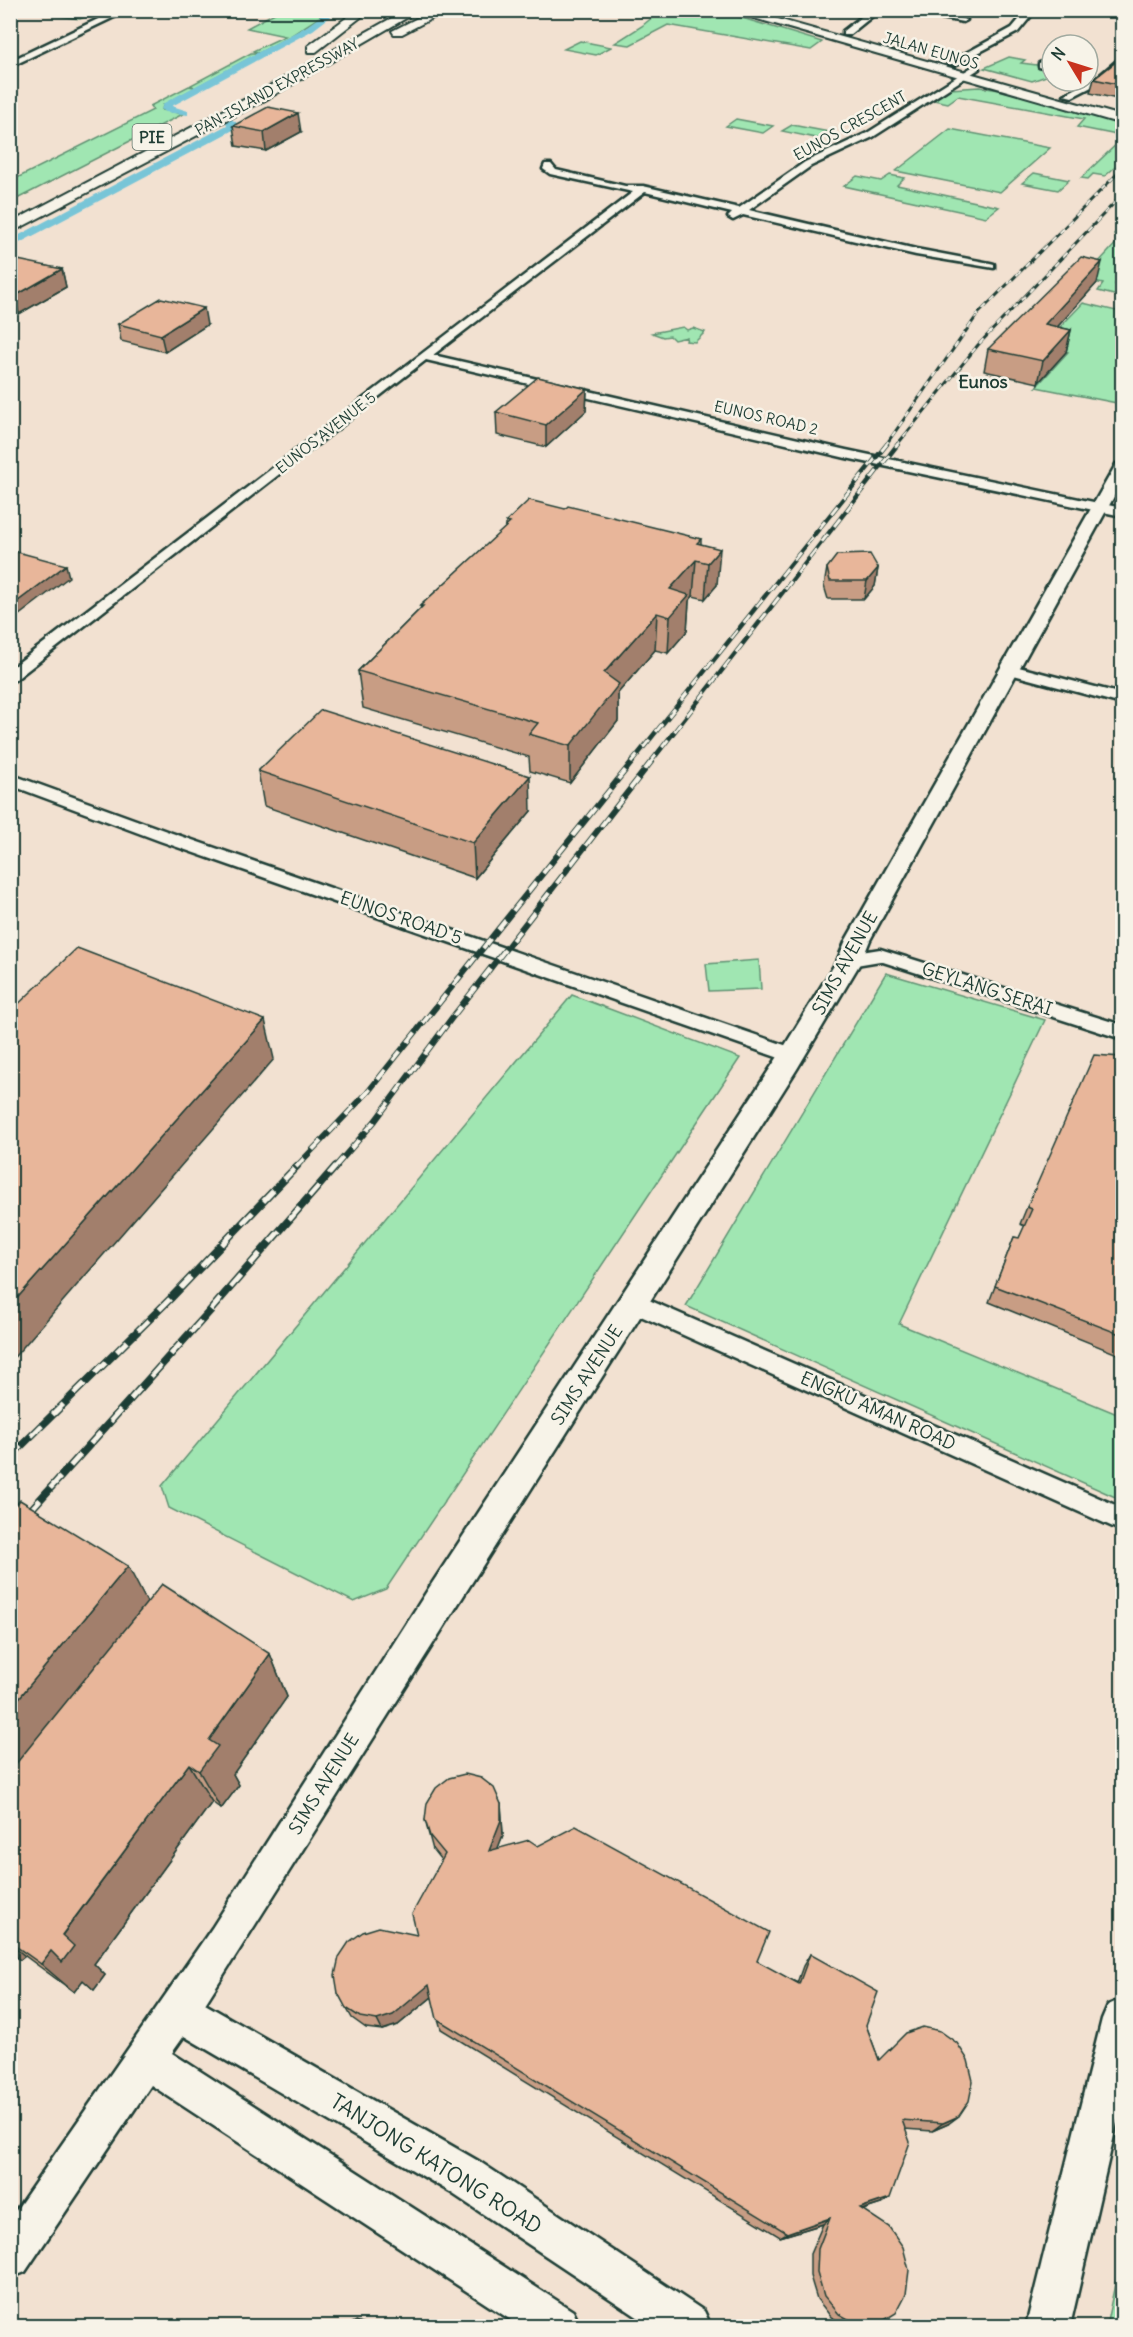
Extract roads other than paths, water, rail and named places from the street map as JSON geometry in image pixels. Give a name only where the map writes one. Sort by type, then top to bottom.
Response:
[{"type":"highway","points":[[299,59],[365,10]]},
{"type":"highway","name":"PAN-ISLAND EXPRESSWAY","points":[[232,96],[395,10]]},
{"type":"highway","name":"PAN-ISLAND EXPRESSWAY","points":[[10,229],[415,10]]},
{"type":"highway","points":[[315,66],[443,10]]},
{"type":"highway","name":"JALAN EUNOS","points":[[731,10],[962,77],[1122,120]]},
{"type":"highway","name":"JALAN EUNOS","points":[[768,10],[1122,110]]},
{"type":"highway","points":[[891,57],[908,56],[909,52],[906,50]]},
{"type":"highway","points":[[944,89],[964,86],[998,87]]},
{"type":"main road","name":"SIMS AVENUE","points":[[10,2257],[225,1941],[441,1599],[792,1055],[850,960],[858,940],[1122,468]]},
{"type":"main road","name":"TANJONG KATONG ROAD","points":[[177,2010],[465,2178],[689,2326]]},
{"type":"main road","points":[[1049,2326],[1112,2113],[1122,2019]]},
{"type":"main road","points":[[146,2059],[558,2326]]},
{"type":"street","points":[[10,65],[125,10]]},
{"type":"street","points":[[846,33],[876,10]]},
{"type":"street","points":[[903,10],[963,20]]},
{"type":"street","points":[[952,63],[1015,30],[1032,10]]},
{"type":"street","points":[[1069,95],[1102,78],[1122,61]]},
{"type":"street","name":"EUNOS CRESCENT","points":[[737,214],[808,164],[870,135],[975,69]]},
{"type":"street","points":[[1102,78],[1115,80]]},
{"type":"street","points":[[552,162],[548,170],[553,172],[634,191],[651,199],[737,214],[970,268],[994,264]]},
{"type":"street","name":"EUNOS AVENUE 5","points":[[10,677],[634,191]]},
{"type":"street","points":[[440,360],[456,347]]},
{"type":"street","name":"EUNOS ROAD 2","points":[[424,356],[846,454],[1122,512]]},
{"type":"street","points":[[1011,670],[1122,699]]},
{"type":"street","name":"EUNOS ROAD 5","points":[[10,779],[166,837],[792,1055]]},
{"type":"street","name":"GEYLANG SERAI","points":[[850,960],[880,955],[1122,1032]]},
{"type":"street","name":"ENGKU AMAN ROAD","points":[[633,1302],[1122,1520]]},
{"type":"waterway","points":[[185,113],[166,109],[167,105],[310,28],[335,10]]},
{"type":"waterway","points":[[10,245],[233,126],[231,122]]},
{"type":"railway","points":[[885,446],[978,314],[1122,169]]},
{"type":"railway","points":[[896,446],[978,345],[1122,195]]},
{"type":"railway","points":[[631,763],[887,444]]},
{"type":"railway","points":[[650,763],[898,444]]},
{"type":"railway","points":[[296,1167],[367,1093],[632,762]]},
{"type":"railway","points":[[335,1167],[375,1121],[451,1019],[651,762]]},
{"type":"railway","points":[[10,1457],[170,1299],[297,1166]]},
{"type":"railway","points":[[10,1533],[209,1312],[336,1166]]},
{"type":"district","name":"Eunos","points":[[983,382]]}]
